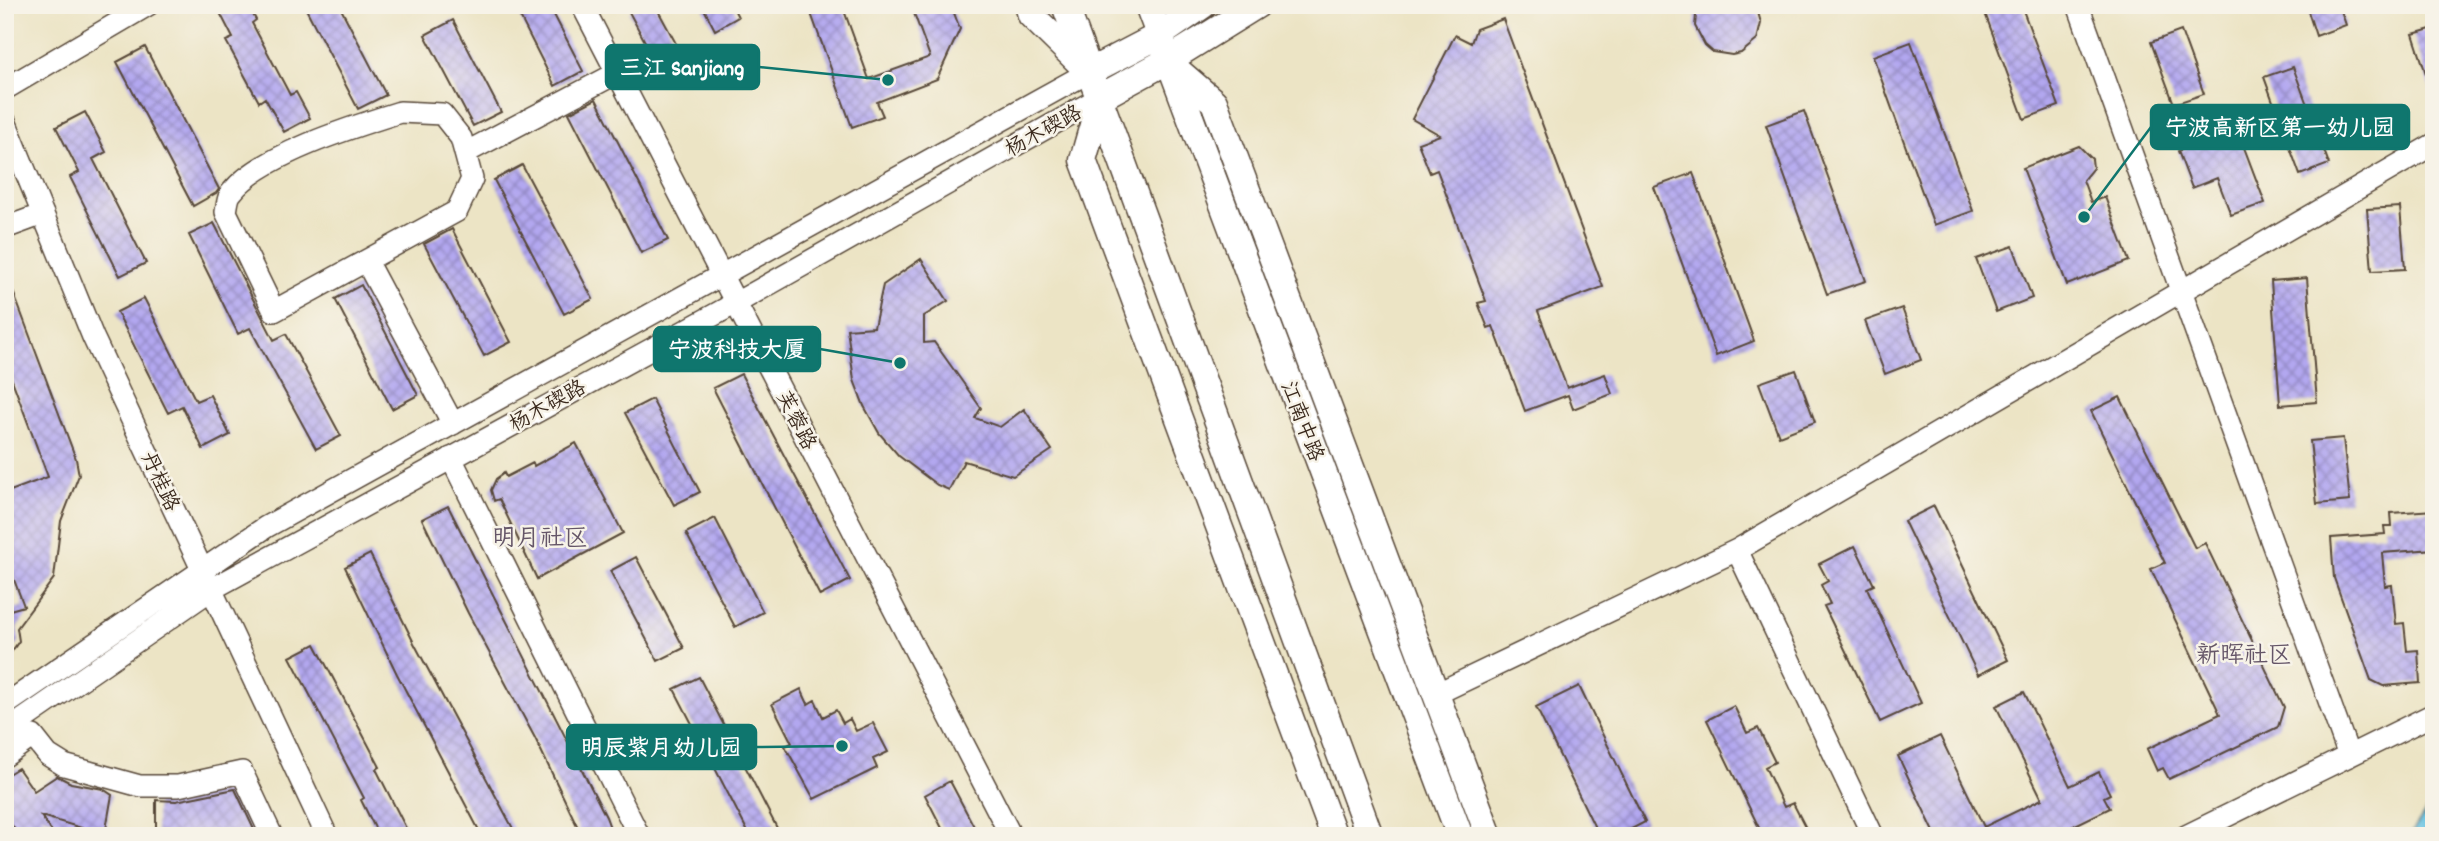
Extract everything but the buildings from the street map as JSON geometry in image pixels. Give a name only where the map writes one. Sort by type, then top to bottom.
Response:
[{"type":"main road","points":[[1028,5],[1031,15],[1089,72]]},
{"type":"main road","points":[[1065,5],[1370,836]]},
{"type":"main road","name":"江南中路","points":[[1148,5],[1460,836]]},
{"type":"main road","points":[[1158,36],[1161,5]]},
{"type":"main road","points":[[1089,72],[1158,36],[1203,5]]},
{"type":"main road","points":[[1257,5],[1167,61],[1101,97],[1083,160],[1335,836]]},
{"type":"main road","points":[[1167,61],[1214,102],[1489,836]]},
{"type":"street","points":[[5,89],[148,5]]},
{"type":"street","name":"芙蓉路","points":[[582,5],[1011,836]]},
{"type":"street","points":[[2078,5],[2348,756]]},
{"type":"street","name":"杨木碶路","points":[[5,705],[266,527],[1089,72]]},
{"type":"street","points":[[465,153],[617,73]]},
{"type":"street","name":"杨木碶路","points":[[5,732],[212,589],[736,303],[1101,97]]},
{"type":"street","points":[[400,112],[442,114],[461,138],[472,179],[457,211],[366,261],[274,311],[226,212],[231,192],[262,168],[326,135],[400,112]]},
{"type":"street","name":"丹桂路","points":[[5,121],[93,337],[327,836]]},
{"type":"street","points":[[1436,694],[1737,550],[2434,144]]},
{"type":"street","points":[[5,228],[43,214]]},
{"type":"street","points":[[366,261],[453,424]]},
{"type":"street","points":[[451,458],[639,836]]},
{"type":"street","points":[[1737,550],[1873,836]]},
{"type":"street","points":[[2186,836],[2434,714]]},
{"type":"street","points":[[5,756],[33,736],[48,755],[64,765],[140,786],[178,786],[242,772],[272,836]]},
{"type":"water","points":[[2434,798],[2434,836],[2410,836]]},
{"type":"place","name":"三江 Sanjiang","points":[[888,80]]},
{"type":"place","name":"宁波高新区第一幼儿园","points":[[2084,217]]},
{"type":"place","name":"宁波科技大厦","points":[[900,363]]},
{"type":"place","name":"明辰紫月幼儿园","points":[[842,746]]},
{"type":"district","name":"明月社区","points":[[540,537]]},
{"type":"district","name":"新晖社区","points":[[2244,654]]}]
